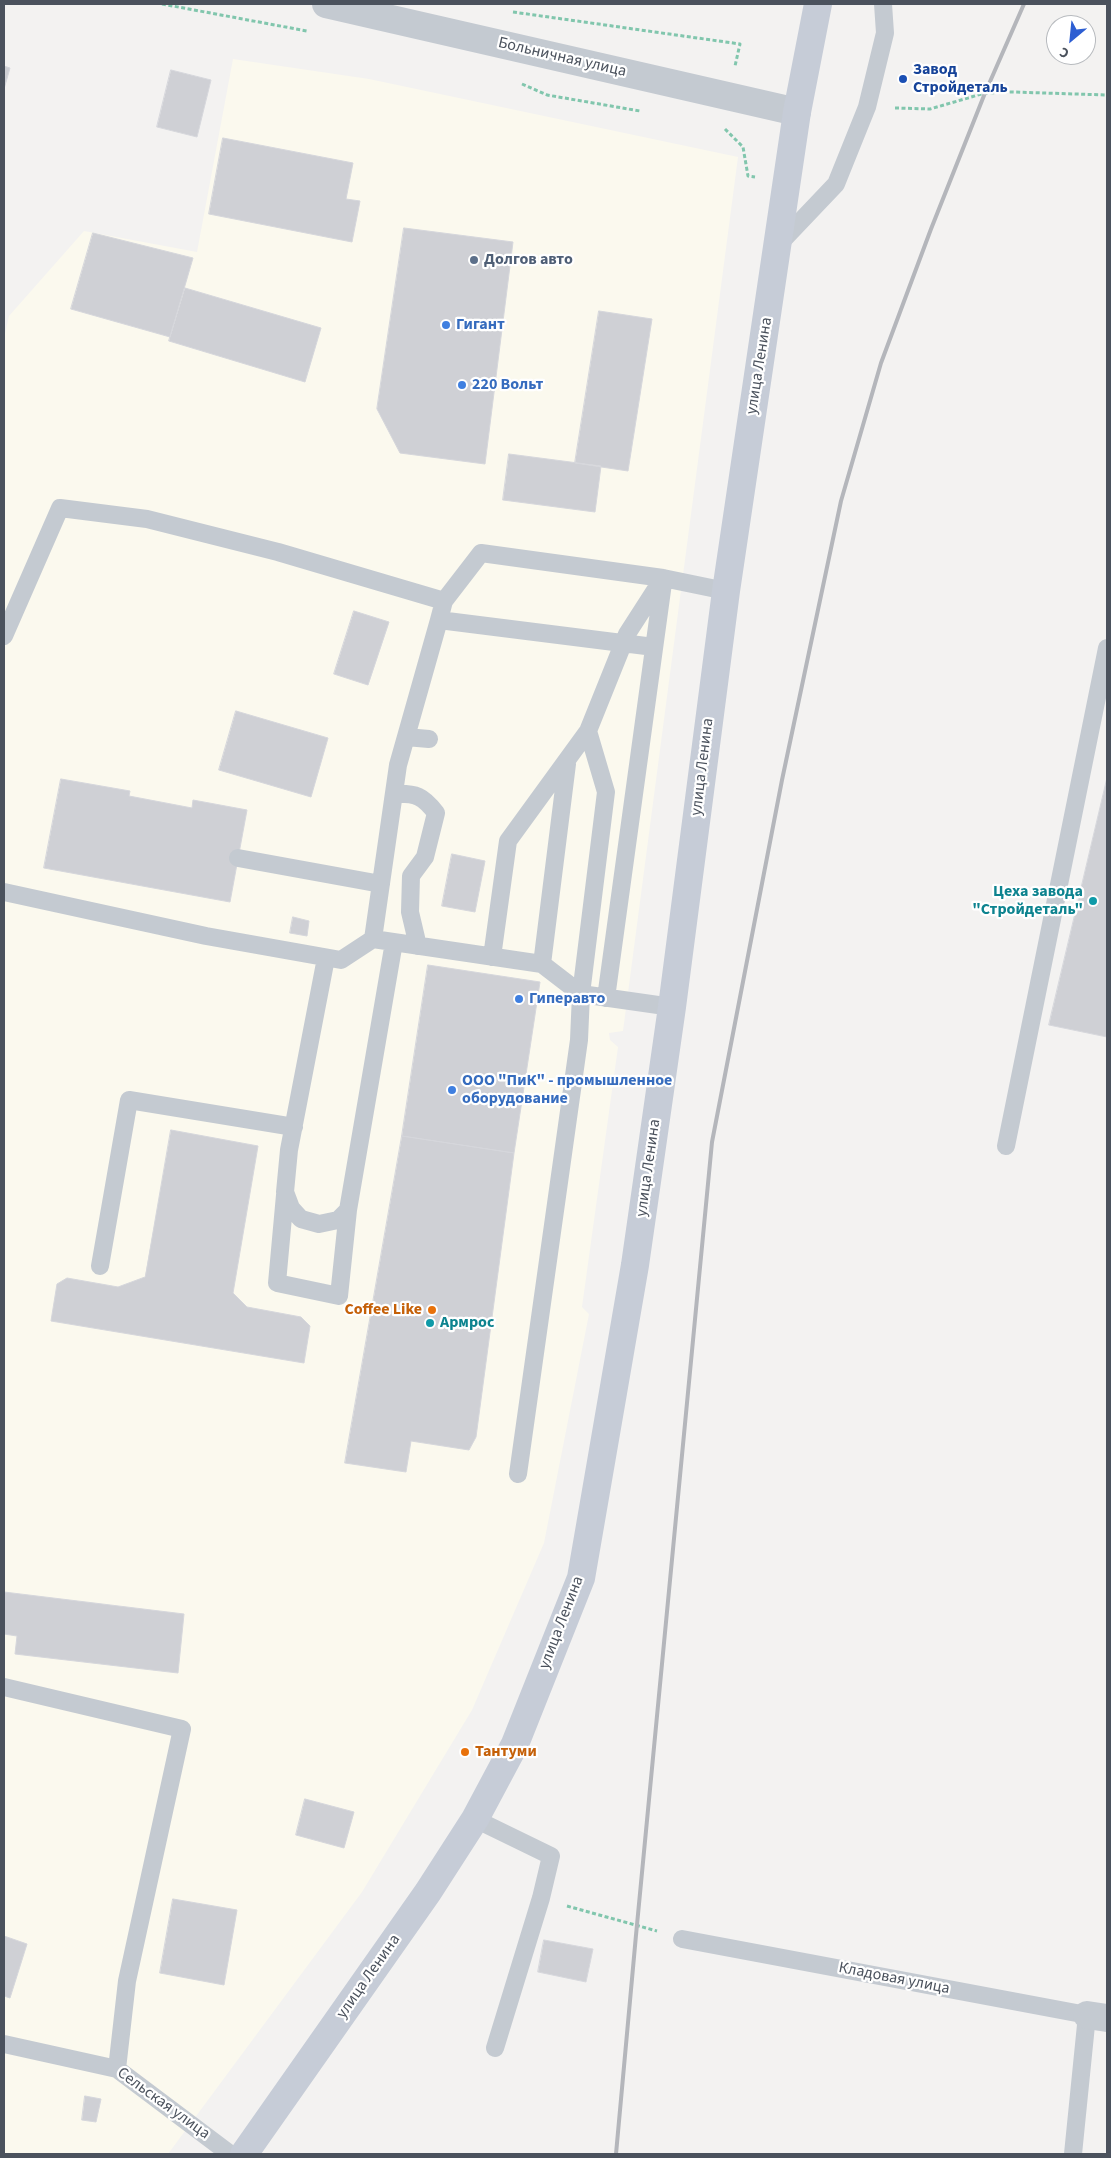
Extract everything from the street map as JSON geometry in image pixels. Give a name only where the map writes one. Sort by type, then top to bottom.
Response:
[{"type":"main road","name":"улица Ленина","points":[[244,2154],[428,1892],[474,1819],[514,1744],[581,1578],[636,1265],[672,1007],[726,591],[779,244],[797,112],[818,4]]},
{"type":"street","name":"Больничная улица","points":[[326,4],[797,112]]},
{"type":"lane","points":[[779,244],[836,184],[867,107],[884,33],[882,4]]},
{"type":"lane","points":[[4,636],[60,508],[147,519],[278,552],[444,601]]},
{"type":"lane","points":[[373,939],[398,765],[444,601],[480,553],[663,578],[726,591]]},
{"type":"lane","points":[[492,957],[508,841],[588,730],[627,634],[663,578]]},
{"type":"lane","points":[[606,998],[663,578]]},
{"type":"lane","points":[[439,620],[654,647]]},
{"type":"lane","points":[[1006,1146],[1107,648]]},
{"type":"lane","points":[[518,1474],[579,1040],[581,994],[606,792],[588,730]]},
{"type":"lane","points":[[406,737],[429,739]]},
{"type":"lane","points":[[542,964],[567,761]]},
{"type":"lane","points":[[394,794],[407,794],[424,798],[436,813],[425,857],[411,876],[410,912],[418,946]]},
{"type":"lane","points":[[238,858],[381,884]]},
{"type":"lane","points":[[4,892],[206,936],[326,958],[341,960],[373,939],[542,964],[581,994],[672,1007]]},
{"type":"lane","points":[[326,958],[294,1127],[285,1192],[277,1284],[339,1296],[348,1210],[394,942]]},
{"type":"lane","points":[[100,1266],[129,1100],[294,1127]]},
{"type":"lane","points":[[285,1192],[291,1208],[301,1219],[319,1224],[338,1220],[348,1210]]},
{"type":"lane","points":[[4,1687],[182,1729],[127,1980],[117,2068]]},
{"type":"lane","points":[[474,1819],[551,1856],[541,1898],[495,2048]]},
{"type":"lane","name":"Кладовая улица","points":[[682,1938],[1097,2016]]},
{"type":"lane","points":[[1073,2154],[1097,2016]]},
{"type":"lane","name":"Сельская улица","points":[[4,2044],[117,2068],[230,2154]]},
{"type":"path","points":[[505,10],[740,44],[728,96]]},
{"type":"path","points":[[867,107],[930,109],[985,93],[1107,95]]},
{"type":"path","points":[[721,125],[743,147],[748,176],[787,182]]},
{"type":"path","points":[[541,1898],[682,1938]]},
{"type":"shaded area","points":[[233,59],[369,79],[738,157],[623,1031],[609,1033],[610,1040],[618,1047],[582,1307],[589,1314],[544,1543],[472,1710],[362,1892],[168,2154],[4,2154],[4,338],[9,316],[84,231],[197,252]]},
{"type":"building","points":[[4,66],[10,68],[4,89]]},
{"type":"building","points":[[171,70],[211,80],[197,137],[157,127]]},
{"type":"building","points":[[223,138],[353,163],[346,199],[360,201],[352,242],[209,214]]},
{"type":"building","name":"Гигант","points":[[404,228],[513,242],[485,464],[400,453],[377,409]]},
{"type":"building","points":[[93,233],[193,258],[170,337],[71,309]]},
{"type":"building","points":[[185,288],[321,328],[305,382],[169,341]]},
{"type":"building","points":[[599,311],[652,319],[628,471],[575,463]]},
{"type":"building","points":[[509,454],[601,466],[595,512],[503,500]]},
{"type":"building","points":[[354,611],[389,622],[368,685],[334,674]]},
{"type":"building","points":[[236,711],[328,738],[311,797],[219,770]]},
{"type":"building","name":"Цеха завода \"Стройдеталь\"","points":[[1107,778],[1107,1037],[1049,1025]]},
{"type":"building","points":[[61,779],[130,791],[129,796],[192,808],[193,800],[247,810],[230,902],[44,868]]},
{"type":"building","points":[[452,854],[485,861],[475,912],[442,906]]},
{"type":"building","points":[[293,917],[309,921],[307,936],[290,933]]},
{"type":"building","points":[[428,965],[540,982],[514,1153],[402,1136]]},
{"type":"building","points":[[171,1130],[258,1146],[233,1293],[247,1307],[301,1317],[310,1326],[304,1363],[51,1321],[57,1284],[67,1278],[118,1287],[145,1277]]},
{"type":"building","name":"Армрос","points":[[402,1136],[514,1153],[476,1437],[469,1450],[411,1441],[406,1472],[345,1463]]},
{"type":"building","points":[[4,1592],[184,1614],[178,1673],[15,1654],[17,1636],[4,1634]]},
{"type":"building","points":[[305,1799],[354,1812],[344,1848],[296,1835]]},
{"type":"building","points":[[173,1899],[237,1910],[224,1985],[160,1973]]},
{"type":"building","points":[[4,1936],[27,1944],[10,1998],[4,1996]]},
{"type":"building","points":[[544,1940],[593,1949],[586,1982],[538,1972]]},
{"type":"building","points":[[85,2096],[101,2099],[96,2122],[82,2120]]},
{"type":"railway","points":[[616,2154],[712,1142],[782,780],[841,501],[881,363],[931,229],[985,93],[1024,4]]},
{"type":"place","name":"Завод Стройдеталь","points":[[903,79]]},
{"type":"place","name":"Долгов авто","points":[[474,260]]},
{"type":"place","name":"Гигант","points":[[446,325]]},
{"type":"place","name":"220 Вольт","points":[[462,385]]},
{"type":"place","name":"Цеха завода \"Стройдеталь\"","points":[[1093,901]]},
{"type":"place","name":"Гиперавто","points":[[519,999]]},
{"type":"place","name":"ООО \"ПиК\" - промышленное оборудование","points":[[452,1090]]},
{"type":"place","name":"Coffee Like","points":[[432,1310]]},
{"type":"place","name":"Армрос","points":[[430,1323]]},
{"type":"place","name":"Тантуми","points":[[465,1752]]}]
